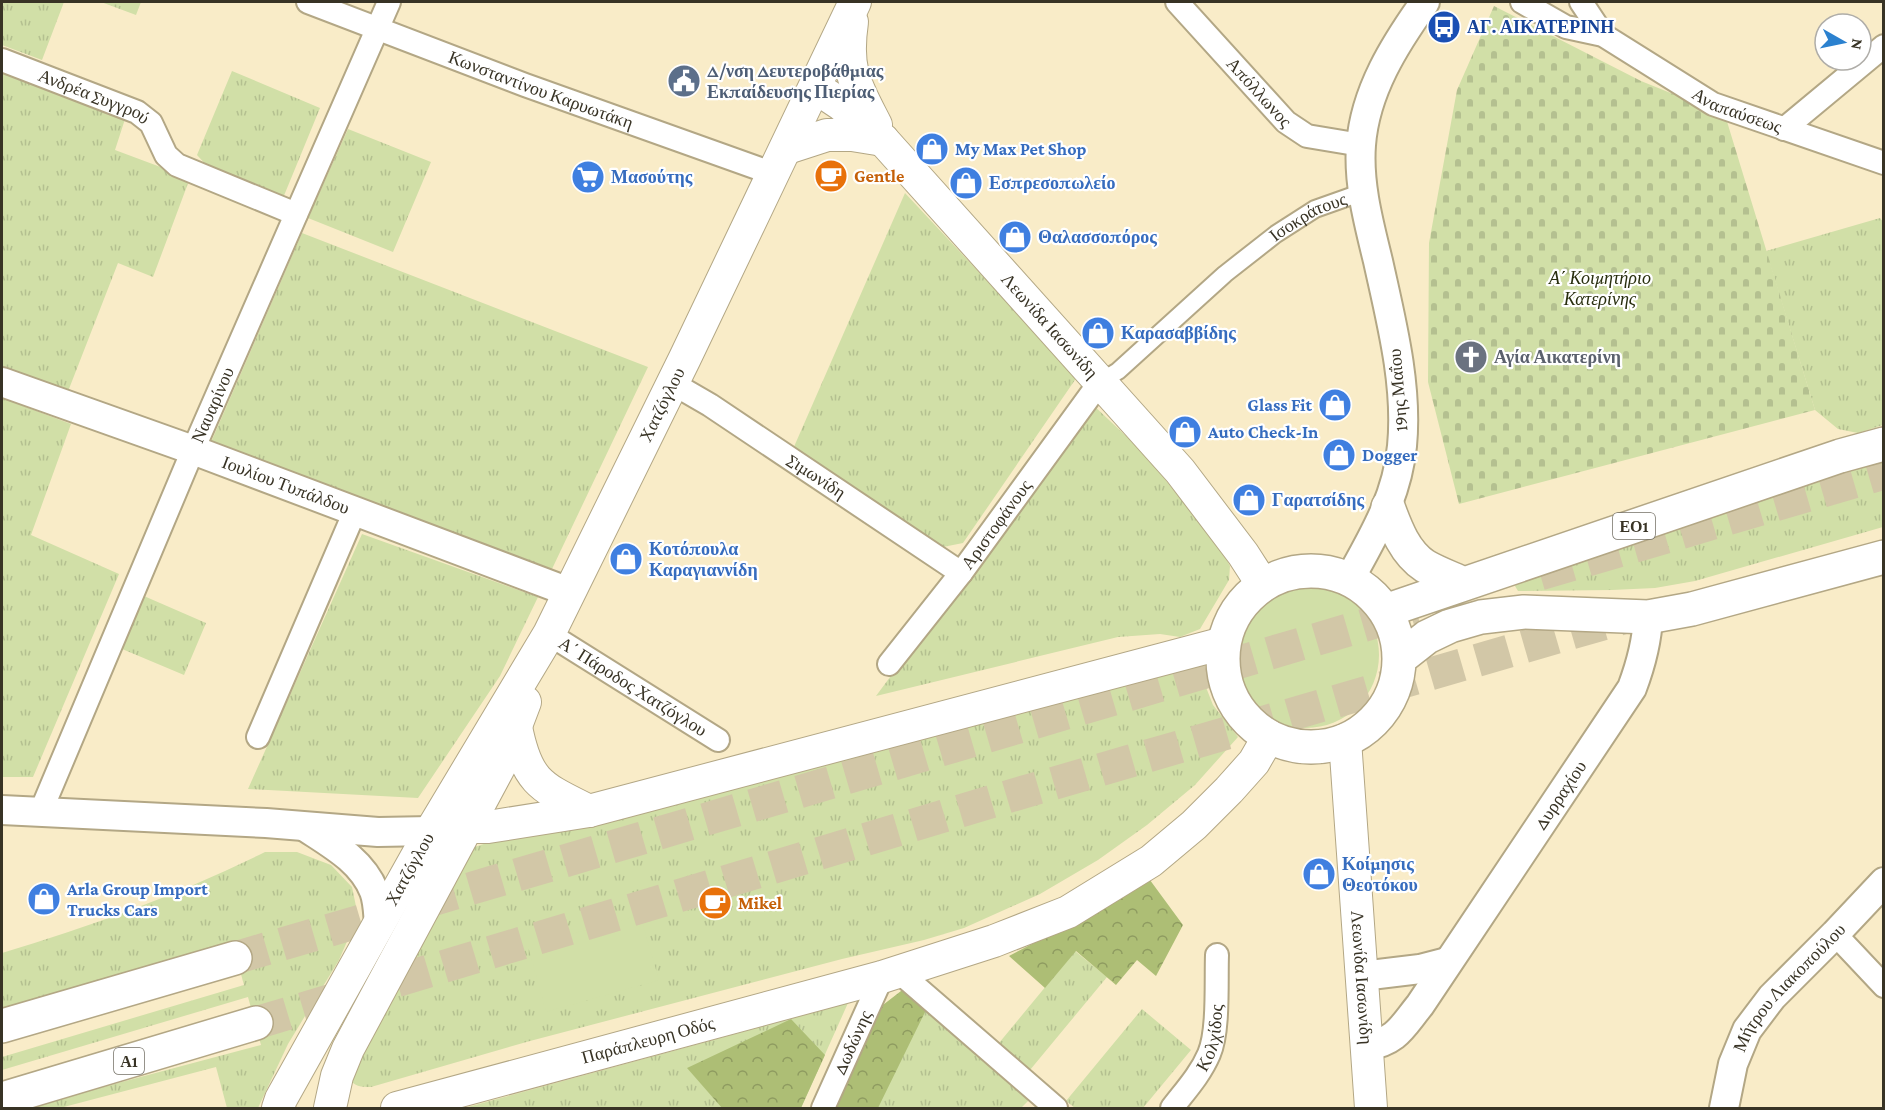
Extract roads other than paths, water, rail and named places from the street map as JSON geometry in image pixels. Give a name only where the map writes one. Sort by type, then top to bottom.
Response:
[{"type":"main road","name":"Χατζόγλου","points":[[278,1108],[431,831],[549,634],[781,161],[855,2]]},
{"type":"main road","points":[[855,2],[849,40],[849,64],[856,87],[883,140]]},
{"type":"main road","name":"Λεωνίδα Ιασωνίδη","points":[[815,87],[842,105],[883,140],[1180,471],[1243,554],[1263,585]]},
{"type":"main road","points":[[781,161],[827,135],[852,135],[883,140]]},
{"type":"main road","name":"ΕΟ1","points":[[1385,611],[1840,456],[1884,444]]},
{"type":"main road","points":[[1388,507],[1399,536],[1408,549],[1424,565],[1464,584]]},
{"type":"main road","points":[[1399,658],[1427,637],[1450,626],[1481,617],[1524,612],[1648,617],[1692,609],[1884,557]]},
{"type":"main road","points":[[1306,571],[1328,572],[1349,580],[1369,593],[1385,611],[1397,642],[1399,658],[1395,684],[1384,708],[1367,727],[1345,740],[1320,747],[1293,746],[1269,736],[1246,720],[1231,697],[1223,671],[1224,643],[1232,620],[1245,600],[1263,585],[1283,575],[1306,571]]},
{"type":"main road","name":"Χατζόγλου","points":[[330,1108],[337,1076],[348,1049],[503,760],[549,634]]},
{"type":"main road","points":[[431,831],[488,827],[589,811],[1224,643]]},
{"type":"main road","points":[[516,727],[528,768],[541,785],[589,811]]},
{"type":"main road","name":"Παράπλευρη Οδός","points":[[397,1108],[890,975],[994,941],[1068,912],[1151,861],[1194,825],[1254,762],[1269,736]]},
{"type":"main road","name":"Λεωνίδα Ιασωνίδη","points":[[1345,740],[1371,1108]]},
{"type":"main road","points":[[2,1026],[235,958]]},
{"type":"main road","name":"Α1","points":[[2,1099],[256,1023]]},
{"type":"street","name":"Κωνσταντίνου Καρυωτάκη","points":[[308,2],[525,85],[781,161]]},
{"type":"street","name":"Ναυαρίνου","points":[[41,811],[193,450],[389,2]]},
{"type":"street","name":"Απόλλωνος","points":[[1177,2],[1286,122],[1307,136],[1361,145]]},
{"type":"street","name":"Ισοκράτους","points":[[1100,382],[1118,370],[1225,274],[1276,234],[1315,209],[1363,192],[1361,145],[1366,115],[1375,87],[1391,54],[1425,2]]},
{"type":"street","name":"Αναπαύσεως","points":[[1522,2],[1566,27],[1603,35],[1713,104],[1884,163]]},
{"type":"street","name":"Αναπαύσεως","points":[[1581,2],[1603,35]]},
{"type":"street","points":[[1784,129],[1884,46]]},
{"type":"street","name":"Ανδρέα Συγγρού","points":[[2,60],[137,112],[151,123],[166,155],[177,165],[296,214]]},
{"type":"street","name":"19ης Μαΐου","points":[[1349,580],[1388,507],[1402,447],[1403,421],[1399,368],[1363,192]]},
{"type":"street","name":"Ιουλίου Τυπάλδου","points":[[2,382],[193,450],[569,592]]},
{"type":"street","name":"Αριστοφάνους","points":[[889,664],[961,573],[1100,382]]},
{"type":"street","name":"Σιμωνίδη","points":[[672,383],[710,405],[961,573]]},
{"type":"street","points":[[258,737],[355,511]]},
{"type":"street","name":"Δυρραχίου","points":[[1367,1046],[1382,1044],[1396,1035],[1420,1005],[1632,688],[1644,653],[1648,617]]},
{"type":"street","name":"Α΄ Πάροδος Χατζόγλου","points":[[549,634],[718,740]]},
{"type":"street","points":[[2,810],[378,832],[431,831]]},
{"type":"street","points":[[303,826],[344,852],[364,873],[375,893],[380,924]]},
{"type":"street","name":"Μήτρου Λιακοπούλου","points":[[1724,1108],[1733,1064],[1747,1030],[1772,997],[1884,882]]},
{"type":"street","points":[[1835,934],[1884,986]]},
{"type":"street","name":"Κολχίδος","points":[[1172,1108],[1200,1073],[1210,1051],[1214,1025],[1217,955]]},
{"type":"street","points":[[1362,976],[1420,969],[1447,962]]},
{"type":"street","points":[[890,975],[1056,1108]]},
{"type":"street","name":"Δωδώνης","points":[[824,1108],[890,975]]},
{"type":"tunnel","points":[[1540,574],[1884,473]]},
{"type":"tunnel","points":[[235,958],[1416,610]]},
{"type":"tunnel","points":[[256,1023],[1010,796],[1623,618]]},
{"type":"place","name":"ΑΓ. ΑΙΚΑΤΕΡΙΝΗ","points":[[1444,27]]},
{"type":"place","name":"Δ/νση Δευτεροβάθμιας Εκπαίδευσης Πιερίας","points":[[684,81]]},
{"type":"place","name":"My Max Pet Shop","points":[[932,149]]},
{"type":"place","name":"Gentle","points":[[831,176]]},
{"type":"place","name":"Μασούτης","points":[[588,177]]},
{"type":"place","name":"Εσπρεσοπωλείο","points":[[966,183]]},
{"type":"place","name":"Θαλασσοπόρος","points":[[1015,237]]},
{"type":"place","name":"Καρασαββίδης","points":[[1098,333]]},
{"type":"place","name":"Αγία Αικατερίνη","points":[[1471,357]]},
{"type":"place","name":"Glass Fit","points":[[1335,405]]},
{"type":"place","name":"Auto Check-In","points":[[1185,432]]},
{"type":"place","name":"Dogger","points":[[1339,455]]},
{"type":"place","name":"Γαρατσίδης","points":[[1249,500]]},
{"type":"place","name":"Κοτόπουλα Καραγιαννίδη","points":[[626,559]]},
{"type":"place","name":"Κοίμησις Θεοτόκου","points":[[1319,874]]},
{"type":"place","name":"Arla Group Import Trucks Cars","points":[[44,899]]},
{"type":"place","name":"Mikel","points":[[715,903]]},
{"type":"park label","name":"Α΄ Κοιμητήριο Κατερίνης","points":[[1600,288]]}]
